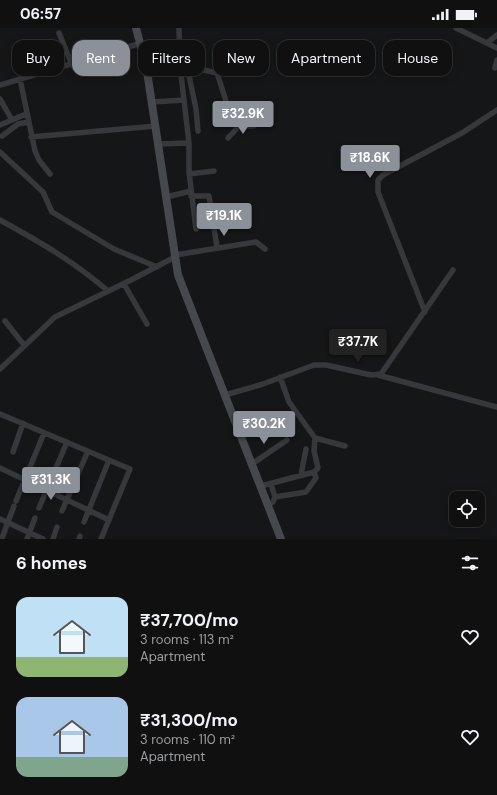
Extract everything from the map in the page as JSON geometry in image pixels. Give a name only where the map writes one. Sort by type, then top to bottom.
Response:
[{"type":"main road","points":[[136,28],[140,40]]},
{"type":"main road","points":[[148,76],[178,276],[281,539]]},
{"type":"street","points":[[179,28],[179,40]]},
{"type":"street","points":[[456,28],[497,48]]},
{"type":"street","points":[[0,85],[72,65],[59,34]]},
{"type":"street","points":[[487,43],[497,35]]},
{"type":"street","points":[[495,68],[497,60]]},
{"type":"street","points":[[181,76],[189,143],[189,174],[196,229]]},
{"type":"street","points":[[188,76],[196,109],[198,131]]},
{"type":"street","points":[[218,76],[227,104],[240,126]]},
{"type":"street","points":[[20,79],[31,137],[39,160],[50,174]]},
{"type":"street","points":[[0,99],[12,120]]},
{"type":"street","points":[[152,102],[184,100]]},
{"type":"street","points":[[425,312],[378,192],[378,180],[383,175],[462,133],[497,110]]},
{"type":"street","points":[[0,125],[26,114]]},
{"type":"street","points":[[2,136],[14,127],[28,122]]},
{"type":"street","points":[[31,137],[156,126]]},
{"type":"street","points":[[228,138],[240,126],[254,126]]},
{"type":"street","points":[[159,144],[189,143]]},
{"type":"street","points":[[0,152],[43,192],[52,212],[114,249],[157,267]]},
{"type":"street","points":[[189,174],[214,171]]},
{"type":"street","points":[[166,197],[191,194],[209,196],[217,247]]},
{"type":"street","points":[[0,220],[55,251],[108,291]]},
{"type":"street","points":[[0,369],[55,317],[124,284],[175,256],[217,247],[256,242],[265,249]]},
{"type":"street","points":[[378,375],[384,372],[453,270]]},
{"type":"street","points":[[124,284],[147,324]]},
{"type":"street","points":[[5,321],[24,345]]},
{"type":"street","points":[[225,396],[319,364],[378,375],[497,407]]},
{"type":"street","points":[[280,377],[289,402],[315,438],[345,446]]},
{"type":"street","points":[[0,414],[130,469],[101,539]]},
{"type":"street","points":[[13,452],[22,424]]},
{"type":"street","points":[[2,538],[44,433]]},
{"type":"street","points":[[261,486],[314,472],[318,468],[314,450],[315,438]]},
{"type":"street","points":[[252,464],[286,440]]},
{"type":"street","points":[[40,508],[67,442]]},
{"type":"street","points":[[301,475],[306,449]]},
{"type":"street","points":[[62,511],[88,451]]},
{"type":"street","points":[[84,522],[109,460]]},
{"type":"street","points":[[0,468],[109,520]]},
{"type":"street","points":[[275,497],[306,492],[316,478],[314,472]]},
{"type":"street","points":[[268,505],[273,502],[275,497],[271,484]]},
{"type":"street","points":[[27,539],[35,518]]},
{"type":"street","points":[[0,520],[43,539]]},
{"type":"street","points":[[53,539],[57,527]]}]
